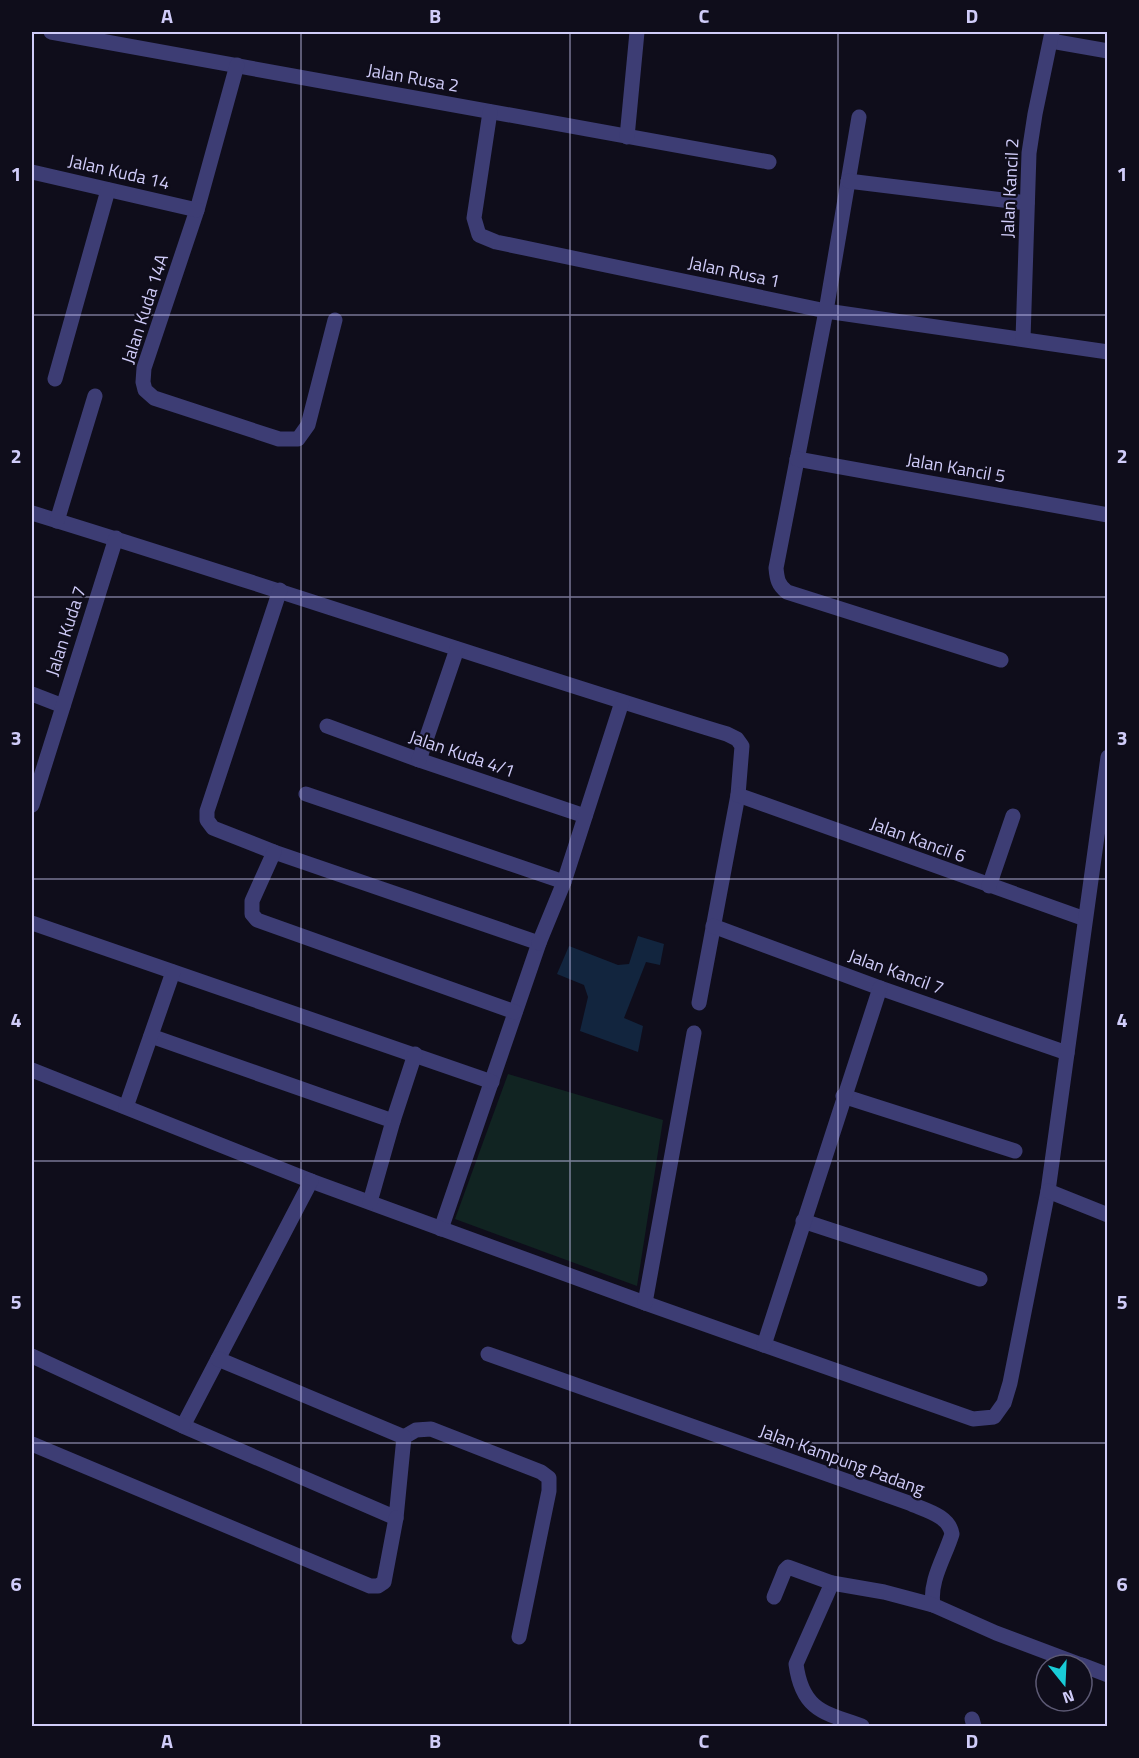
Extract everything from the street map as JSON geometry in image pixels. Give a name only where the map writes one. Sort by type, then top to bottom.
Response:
[{"type":"street","name":"Jalan Rusa 2","points":[[51,32],[769,162]]},
{"type":"street","points":[[627,137],[637,32]]},
{"type":"street","name":"Jalan Kancil 2","points":[[1023,339],[1027,203],[1032,134],[1052,36],[1107,51]]},
{"type":"street","name":"Jalan Kuda 14A","points":[[237,65],[197,210],[144,368],[145,390],[154,398],[279,439],[298,439],[308,425],[335,320]]},
{"type":"street","name":"Jalan Rusa 1","points":[[490,112],[474,218],[479,235],[496,242],[826,311],[1107,352]]},
{"type":"street","points":[[859,117],[826,311],[776,568],[777,579],[780,587],[787,592],[1001,660]]},
{"type":"street","name":"Jalan Kuda 14","points":[[32,172],[197,210]]},
{"type":"street","points":[[848,181],[1027,203]]},
{"type":"street","points":[[55,379],[108,190]]},
{"type":"street","points":[[57,521],[95,396]]},
{"type":"street","name":"Jalan Kancil 5","points":[[798,459],[1107,515]]},
{"type":"street","points":[[32,513],[280,590],[737,739],[742,746],[738,795],[699,1003]]},
{"type":"street","name":"Jalan Kuda 7","points":[[32,805],[116,538]]},
{"type":"street","points":[[280,590],[207,811],[207,820],[213,828],[274,852],[539,943]]},
{"type":"street","points":[[419,760],[457,649]]},
{"type":"street","points":[[32,694],[63,706]]},
{"type":"street","points":[[441,1229],[539,943],[564,882],[622,702]]},
{"type":"street","name":"Jalan Kuda 4/1","points":[[327,726],[419,760],[585,816]]},
{"type":"street","points":[[32,1070],[311,1180],[645,1303],[974,1419],[994,1417],[1004,1404],[1010,1383],[1048,1191],[1085,920],[1103,819],[1107,757]]},
{"type":"street","points":[[306,794],[564,882]]},
{"type":"street","name":"Jalan Kancil 6","points":[[738,795],[1085,920]]},
{"type":"street","points":[[989,886],[1013,816]]},
{"type":"street","points":[[274,852],[252,901],[252,914],[257,921],[515,1012]]},
{"type":"street","points":[[32,923],[492,1082]]},
{"type":"street","name":"Jalan Kancil 7","points":[[713,926],[880,988],[1067,1053]]},
{"type":"street","points":[[126,1107],[173,972]]},
{"type":"street","points":[[764,1345],[843,1096],[880,988]]},
{"type":"street","points":[[645,1303],[694,1033]]},
{"type":"street","points":[[151,1036],[393,1121]]},
{"type":"street","points":[[370,1202],[393,1121],[416,1054]]},
{"type":"street","points":[[843,1096],[1015,1151]]},
{"type":"street","points":[[183,1426],[311,1180]]},
{"type":"street","points":[[1048,1191],[1107,1215]]},
{"type":"street","points":[[803,1221],[980,1279]]},
{"type":"street","name":"Jalan Kampung Padang","points":[[488,1354],[909,1503],[945,1519],[951,1526],[952,1533],[931,1594],[933,1605]]},
{"type":"street","points":[[32,1356],[183,1426],[396,1518]]},
{"type":"street","points":[[218,1359],[404,1437]]},
{"type":"street","points":[[404,1437],[416,1430],[431,1429],[541,1472],[549,1478],[549,1491],[519,1637]]},
{"type":"street","points":[[32,1444],[370,1586],[378,1586],[384,1582],[396,1518],[404,1437]]},
{"type":"street","points":[[774,1597],[785,1570],[788,1568],[832,1583],[884,1592],[933,1605],[996,1633],[1050,1653]]},
{"type":"street","points":[[832,1583],[796,1664],[797,1675],[808,1701],[820,1712],[862,1726]]},
{"type":"green space","points":[[508,1074],[663,1120],[637,1286],[455,1219]]},
{"type":"water","points":[[638,936],[664,944],[660,965],[646,962],[624,1018],[643,1026],[638,1052],[580,1031],[588,997],[584,985],[557,974],[569,946],[618,965],[629,964]]}]
